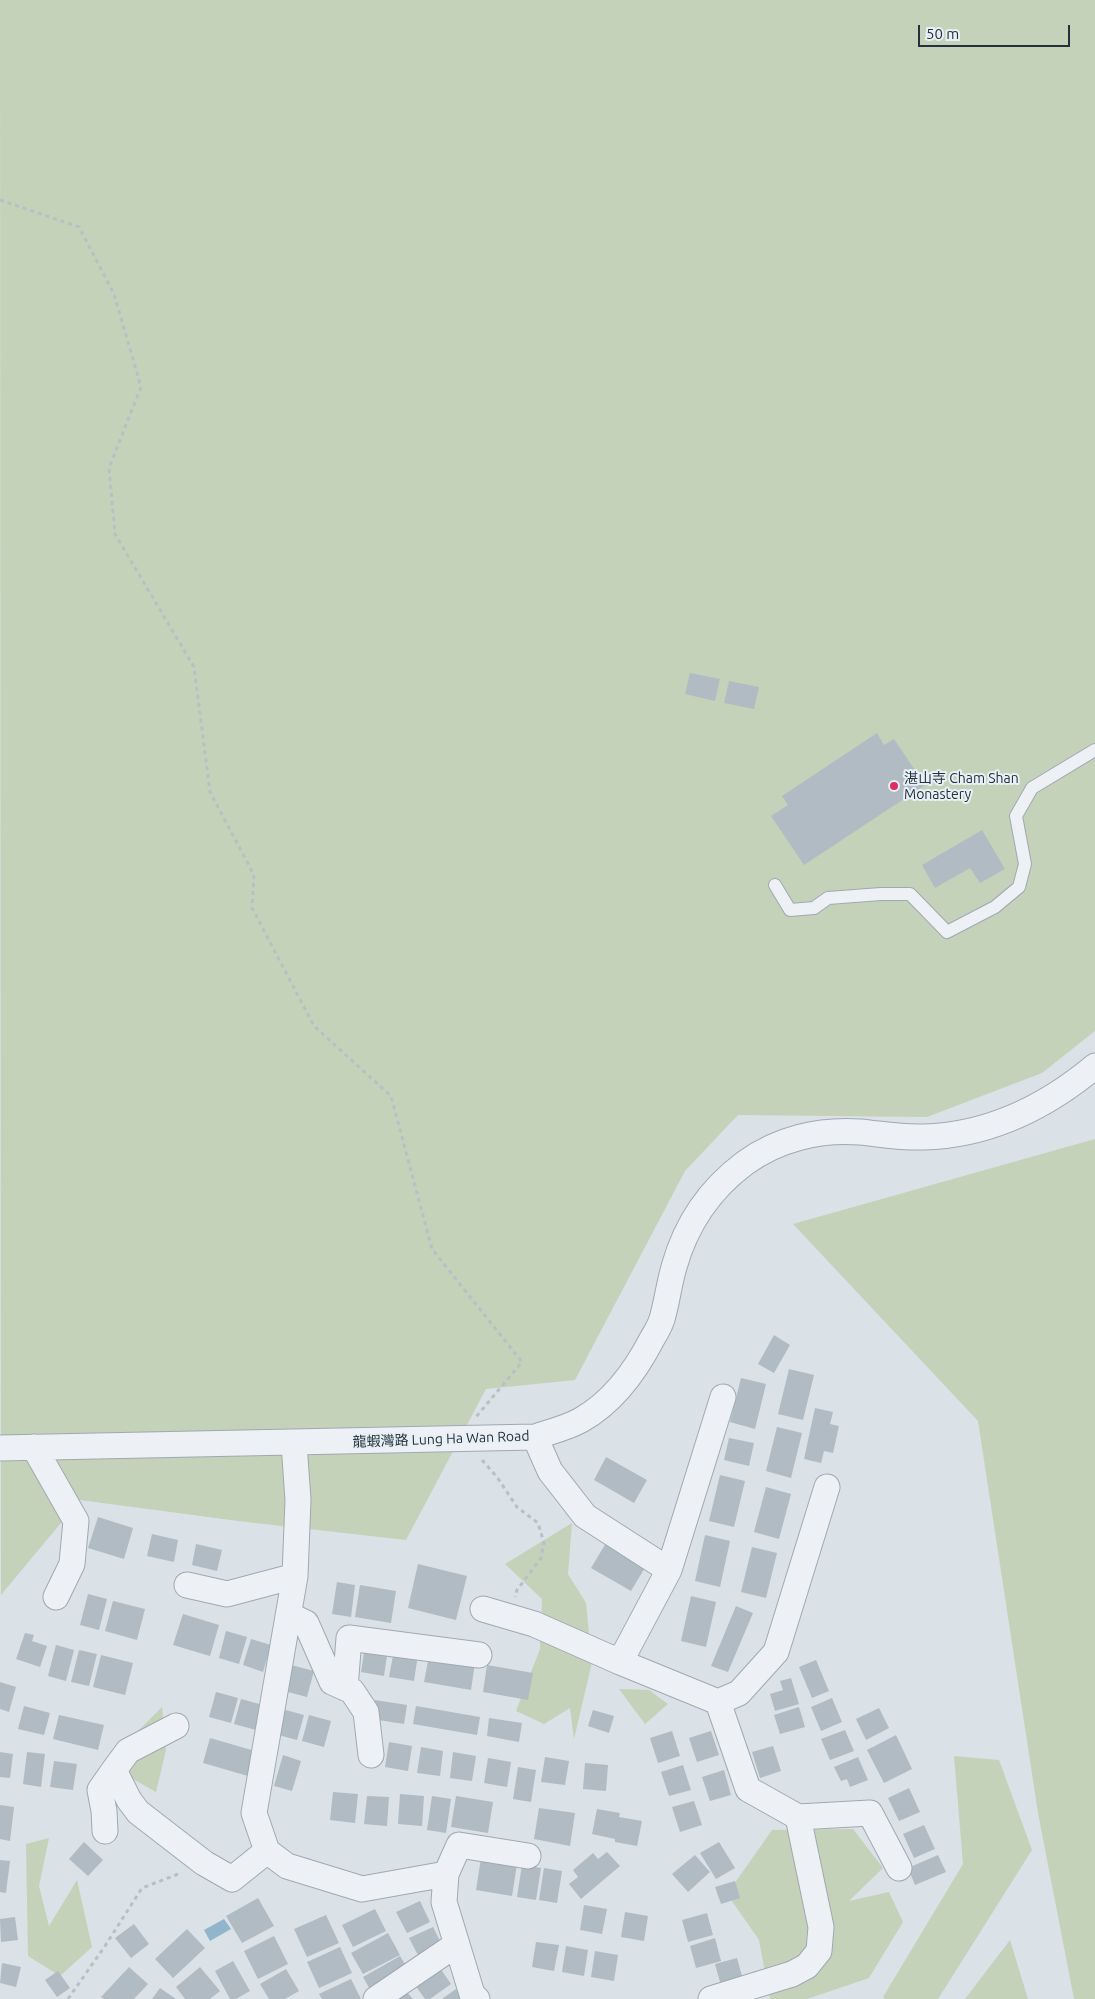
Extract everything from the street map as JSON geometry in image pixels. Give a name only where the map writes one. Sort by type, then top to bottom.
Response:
[{"type":"street","name":"龍蝦灣路 Lung Ha Wan Road","points":[[0,1448],[535,1437],[581,1420],[612,1396],[640,1363],[662,1320],[680,1248],[700,1209],[728,1176],[763,1151],[800,1136],[818,1133],[858,1132],[922,1138],[947,1136],[987,1127],[1018,1116],[1040,1105],[1063,1091],[1095,1066]]},
{"type":"street","points":[[620,1662],[669,1570],[723,1396]]},
{"type":"street","points":[[535,1437],[550,1471],[584,1516],[669,1570]]},
{"type":"street","points":[[294,1443],[298,1500],[295,1576],[254,1812],[267,1851],[287,1866],[362,1889],[446,1874]]},
{"type":"street","points":[[34,1448],[76,1521],[72,1564],[56,1597]]},
{"type":"street","points":[[483,1609],[534,1624],[718,1702],[739,1693],[776,1652],[826,1487]]},
{"type":"street","points":[[187,1585],[227,1594],[295,1576]]},
{"type":"street","points":[[289,1615],[306,1623],[332,1682],[352,1691],[366,1712],[371,1755]]},
{"type":"street","points":[[345,1688],[349,1638],[479,1655]]},
{"type":"street","points":[[718,1702],[748,1789],[798,1817],[870,1813],[899,1868]]},
{"type":"street","points":[[105,1831],[100,1790],[128,1750],[176,1726]]},
{"type":"street","points":[[114,1770],[129,1800],[138,1812],[204,1863],[232,1878],[267,1851]]},
{"type":"street","points":[[711,1999],[792,1974],[808,1966],[819,1951],[820,1927],[798,1817]]},
{"type":"street","points":[[477,1999],[472,1994],[444,1902],[446,1874],[459,1845],[528,1856]]},
{"type":"street","points":[[376,1999],[457,1944]]},
{"type":"lane","points":[[775,885],[790,910],[814,908],[828,898],[910,894],[947,932],[995,907],[1020,887],[1025,864],[1016,816],[1032,788],[1095,750]]},
{"type":"path","points":[[0,200],[79,227],[114,294],[142,387],[109,468],[115,534],[194,667],[210,792],[254,875],[252,908],[314,1026],[391,1096],[432,1249],[522,1362],[456,1440],[484,1463],[517,1507],[539,1525],[544,1544],[543,1554],[517,1590],[509,1616]]},
{"type":"path","points":[[68,1999],[142,1888],[204,1863]]},
{"type":"green space","points":[[0,0],[1095,0],[1095,1031],[1042,1073],[927,1117],[738,1115],[685,1171],[575,1380],[486,1389],[406,1540],[238,1521],[80,1500],[1,1595]]},
{"type":"green space","points":[[1095,1139],[1095,1999],[1074,1999],[1038,1813],[978,1421],[793,1224]]},
{"type":"green space","points":[[572,1523],[568,1574],[586,1603],[592,1662],[574,1739],[570,1708],[544,1724],[516,1711],[540,1649],[542,1599],[505,1564]]},
{"type":"green space","points":[[619,1689],[649,1690],[668,1704],[645,1724]]},
{"type":"green space","points":[[162,1707],[166,1750],[156,1792],[126,1775],[136,1733]]},
{"type":"green space","points":[[954,1756],[999,1760],[1032,1850],[938,1999],[885,1999],[883,1997],[963,1864]]},
{"type":"green space","points":[[853,1829],[883,1868],[849,1901],[889,1892],[903,1922],[869,1978],[807,1999],[770,1999],[759,1940],[727,1894],[772,1830]]},
{"type":"green space","points":[[49,1838],[39,1886],[49,1926],[77,1880],[92,1947],[60,1976],[28,1956],[26,1844]]},
{"type":"green space","points":[[1010,1940],[1028,1999],[965,1999]]},
{"type":"water","points":[[224,1919],[231,1929],[210,1941],[204,1930]]},
{"type":"building","points":[[690,673],[720,679],[715,701],[685,694]]},
{"type":"building","points":[[729,681],[759,687],[754,709],[724,703]]},
{"type":"building","points":[[877,733],[884,745],[894,739],[925,785],[804,865],[771,816],[788,805],[782,796]]},
{"type":"building","points":[[982,830],[1005,869],[980,883],[970,868],[935,888],[922,865]]},
{"type":"building","points":[[774,1335],[790,1345],[774,1373],[758,1364]]},
{"type":"building","points":[[789,1369],[814,1375],[803,1420],[778,1414]]},
{"type":"building","points":[[741,1378],[766,1384],[755,1429],[730,1422]]},
{"type":"building","points":[[815,1408],[833,1412],[830,1424],[839,1426],[833,1453],[824,1451],[821,1463],[804,1459]]},
{"type":"building","points":[[777,1427],[802,1433],[791,1478],[766,1471]]},
{"type":"building","points":[[729,1438],[754,1443],[749,1466],[724,1460]]},
{"type":"building","points":[[606,1457],[647,1480],[634,1503],[594,1480]]},
{"type":"building","points":[[720,1475],[745,1481],[734,1527],[709,1521]]},
{"type":"building","points":[[766,1487],[791,1494],[779,1539],[754,1532]]},
{"type":"building","points":[[98,1517],[133,1528],[124,1559],[88,1548]]},
{"type":"building","points":[[152,1534],[178,1540],[174,1562],[147,1556]]},
{"type":"building","points":[[705,1535],[730,1541],[720,1587],[695,1581]]},
{"type":"building","points":[[606,1543],[646,1566],[631,1591],[591,1568]]},
{"type":"building","points":[[196,1544],[222,1550],[217,1571],[192,1565]]},
{"type":"building","points":[[752,1547],[777,1553],[766,1598],[741,1592]]},
{"type":"building","points":[[418,1564],[467,1576],[456,1620],[408,1608]]},
{"type":"building","points":[[337,1582],[355,1585],[351,1617],[332,1614]]},
{"type":"building","points":[[360,1585],[396,1591],[391,1623],[355,1617]]},
{"type":"building","points":[[88,1594],[107,1599],[99,1630],[80,1625]]},
{"type":"building","points":[[691,1596],[716,1602],[706,1647],[681,1641]]},
{"type":"building","points":[[113,1601],[145,1609],[137,1640],[105,1631]]},
{"type":"building","points":[[736,1606],[753,1613],[728,1672],[711,1666]]},
{"type":"building","points":[[183,1614],[219,1625],[210,1656],[173,1645]]},
{"type":"building","points":[[226,1631],[247,1637],[239,1664],[219,1658]]},
{"type":"building","points":[[25,1633],[34,1635],[32,1641],[47,1646],[40,1667],[16,1659]]},
{"type":"building","points":[[251,1639],[271,1645],[263,1672],[243,1665]]},
{"type":"building","points":[[56,1645],[74,1650],[66,1681],[48,1676]]},
{"type":"building","points":[[365,1646],[388,1649],[384,1676],[361,1672]]},
{"type":"building","points":[[79,1650],[97,1654],[89,1686],[71,1682]]},
{"type":"building","points":[[394,1650],[418,1654],[414,1681],[389,1677]]},
{"type":"building","points":[[101,1655],[133,1663],[125,1695],[93,1687]]},
{"type":"building","points":[[429,1656],[475,1663],[471,1690],[424,1682]]},
{"type":"building","points":[[816,1660],[829,1691],[812,1698],[799,1667]]},
{"type":"building","points":[[291,1665],[314,1671],[307,1697],[284,1691]]},
{"type":"building","points":[[487,1665],[533,1673],[528,1700],[483,1692]]},
{"type":"building","points":[[791,1678],[799,1704],[775,1711],[770,1694],[783,1690],[780,1681]]},
{"type":"building","points":[[0,1682],[16,1687],[9,1712],[0,1709]]},
{"type":"building","points":[[216,1692],[238,1698],[231,1723],[209,1717]]},
{"type":"building","points":[[832,1698],[842,1722],[821,1731],[811,1707]]},
{"type":"building","points":[[241,1699],[263,1705],[256,1730],[234,1724]]},
{"type":"building","points":[[375,1700],[407,1705],[404,1724],[372,1719]]},
{"type":"building","points":[[24,1706],[50,1713],[44,1735],[18,1729]]},
{"type":"building","points":[[416,1706],[480,1717],[477,1735],[413,1724]]},
{"type":"building","points":[[799,1707],[805,1727],[780,1734],[774,1715]]},
{"type":"building","points":[[879,1708],[889,1728],[866,1740],[856,1719]]},
{"type":"building","points":[[282,1709],[304,1715],[297,1740],[275,1734]]},
{"type":"building","points":[[593,1710],[614,1716],[609,1733],[588,1726]]},
{"type":"building","points":[[59,1715],[104,1725],[98,1750],[53,1739]]},
{"type":"building","points":[[309,1715],[331,1721],[324,1747],[302,1741]]},
{"type":"building","points":[[489,1718],[522,1723],[519,1742],[487,1736]]},
{"type":"building","points":[[845,1730],[854,1751],[830,1760],[821,1739]]},
{"type":"building","points":[[672,1731],[680,1756],[658,1763],[650,1738]]},
{"type":"building","points":[[711,1731],[719,1755],[697,1762],[689,1738]]},
{"type":"building","points":[[896,1735],[912,1769],[884,1783],[867,1750]]},
{"type":"building","points":[[210,1738],[255,1751],[248,1776],[203,1763]]},
{"type":"building","points":[[389,1742],[412,1746],[408,1771],[385,1767]]},
{"type":"building","points":[[773,1746],[781,1771],[760,1778],[752,1752]]},
{"type":"building","points":[[421,1747],[443,1751],[440,1776],[417,1773]]},
{"type":"building","points":[[0,1752],[13,1754],[10,1778],[0,1777]]},
{"type":"building","points":[[27,1752],[45,1754],[41,1787],[23,1784]]},
{"type":"building","points":[[453,1752],[476,1756],[472,1781],[450,1778]]},
{"type":"building","points":[[283,1755],[301,1761],[292,1791],[274,1786]]},
{"type":"building","points":[[545,1757],[569,1761],[565,1785],[541,1782]]},
{"type":"building","points":[[858,1757],[868,1780],[850,1787],[847,1779],[841,1781],[834,1767]]},
{"type":"building","points":[[488,1758],[511,1762],[507,1787],[484,1783]]},
{"type":"building","points":[[54,1761],[77,1764],[73,1790],[50,1787]]},
{"type":"building","points":[[585,1763],[608,1765],[606,1791],[583,1789]]},
{"type":"building","points":[[683,1765],[691,1790],[669,1796],[661,1772]]},
{"type":"building","points":[[518,1767],[536,1770],[531,1802],[513,1799]]},
{"type":"building","points":[[724,1770],[731,1795],[710,1801],[702,1777]]},
{"type":"building","points":[[909,1788],[920,1812],[899,1821],[888,1798]]},
{"type":"building","points":[[333,1792],[358,1794],[355,1823],[330,1820]]},
{"type":"building","points":[[400,1794],[424,1796],[422,1826],[398,1824]]},
{"type":"building","points":[[367,1796],[389,1797],[387,1826],[364,1824]]},
{"type":"building","points":[[432,1796],[451,1799],[446,1833],[427,1830]]},
{"type":"building","points":[[456,1796],[493,1802],[488,1833],[451,1827]]},
{"type":"building","points":[[694,1801],[702,1825],[680,1832],[672,1807]]},
{"type":"building","points":[[0,1805],[14,1807],[10,1841],[0,1839]]},
{"type":"building","points":[[539,1808],[575,1813],[570,1846],[534,1839]]},
{"type":"building","points":[[597,1809],[620,1813],[619,1817],[642,1821],[637,1846],[615,1842],[615,1839],[592,1834]]},
{"type":"building","points":[[924,1825],[935,1849],[914,1858],[903,1834]]},
{"type":"building","points":[[84,1842],[103,1860],[88,1876],[69,1859]]},
{"type":"building","points":[[719,1842],[735,1868],[716,1879],[700,1853]]},
{"type":"building","points":[[607,1852],[620,1866],[581,1899],[569,1884],[578,1877],[573,1870],[593,1853],[598,1859]]},
{"type":"building","points":[[695,1855],[710,1872],[688,1892],[672,1874]]},
{"type":"building","points":[[938,1855],[946,1872],[915,1885],[908,1868]]},
{"type":"building","points":[[481,1858],[517,1864],[512,1896],[476,1890]]},
{"type":"building","points":[[0,1860],[10,1861],[6,1893],[0,1892]]},
{"type":"building","points":[[522,1865],[541,1868],[536,1900],[517,1897]]},
{"type":"building","points":[[544,1868],[562,1871],[557,1903],[539,1900]]},
{"type":"building","points":[[735,1881],[740,1898],[721,1904],[715,1887]]},
{"type":"building","points":[[258,1898],[274,1926],[242,1943],[226,1916]]},
{"type":"building","points":[[420,1901],[430,1922],[407,1933],[396,1912]]},
{"type":"building","points":[[584,1905],[607,1909],[602,1934],[580,1930]]},
{"type":"building","points":[[375,1909],[386,1931],[353,1947],[342,1925]]},
{"type":"building","points":[[625,1912],[648,1916],[644,1941],[621,1937]]},
{"type":"building","points":[[707,1913],[713,1935],[688,1942],[682,1920]]},
{"type":"building","points":[[326,1915],[339,1943],[307,1957],[294,1929]]},
{"type":"building","points":[[15,1917],[18,1940],[1,1942],[0,1919]]},
{"type":"building","points":[[134,1924],[149,1944],[131,1958],[115,1938]]},
{"type":"building","points":[[433,1927],[443,1947],[420,1959],[409,1938]]},
{"type":"building","points":[[187,1929],[205,1948],[173,1978],[155,1959]]},
{"type":"building","points":[[388,1933],[400,1955],[363,1974],[351,1953]]},
{"type":"building","points":[[274,1936],[288,1964],[258,1979],[244,1951]]},
{"type":"building","points":[[715,1938],[721,1961],[696,1968],[690,1946]]},
{"type":"building","points":[[536,1942],[559,1945],[554,1971],[532,1967]]},
{"type":"building","points":[[566,1946],[588,1950],[584,1976],[562,1972]]},
{"type":"building","points":[[340,1947],[352,1973],[319,1988],[307,1962]]},
{"type":"building","points":[[595,1951],[618,1955],[614,1981],[591,1977]]},
{"type":"building","points":[[400,1956],[411,1974],[373,1995],[363,1977]]},
{"type":"building","points":[[737,1958],[744,1983],[722,1989],[715,1964]]},
{"type":"building","points":[[233,1961],[250,1991],[236,1999],[230,1999],[215,1971]]},
{"type":"building","points":[[2,1963],[21,1967],[16,1987],[0,1983]]},
{"type":"building","points":[[129,1967],[148,1984],[134,1999],[104,1999],[101,1997]]},
{"type":"building","points":[[200,1967],[220,1991],[210,1999],[185,1999],[176,1987]]},
{"type":"building","points":[[440,1968],[451,1984],[430,1999],[425,1999],[415,1985]]},
{"type":"building","points":[[286,1969],[299,1991],[285,1999],[269,1999],[260,1984]]},
{"type":"building","points":[[58,1971],[70,1988],[57,1997],[45,1980]]},
{"type":"building","points":[[351,1979],[361,1999],[322,1999],[319,1994]]},
{"type":"building","points":[[160,1988],[176,1999],[152,1999]]},
{"type":"building","points":[[456,1989],[464,1999],[442,1999]]},
{"type":"building","points":[[406,1991],[413,1999],[396,1999]]},
{"type":"place","name":"湛山寺 Cham Shan Monastery","points":[[894,786]]}]
